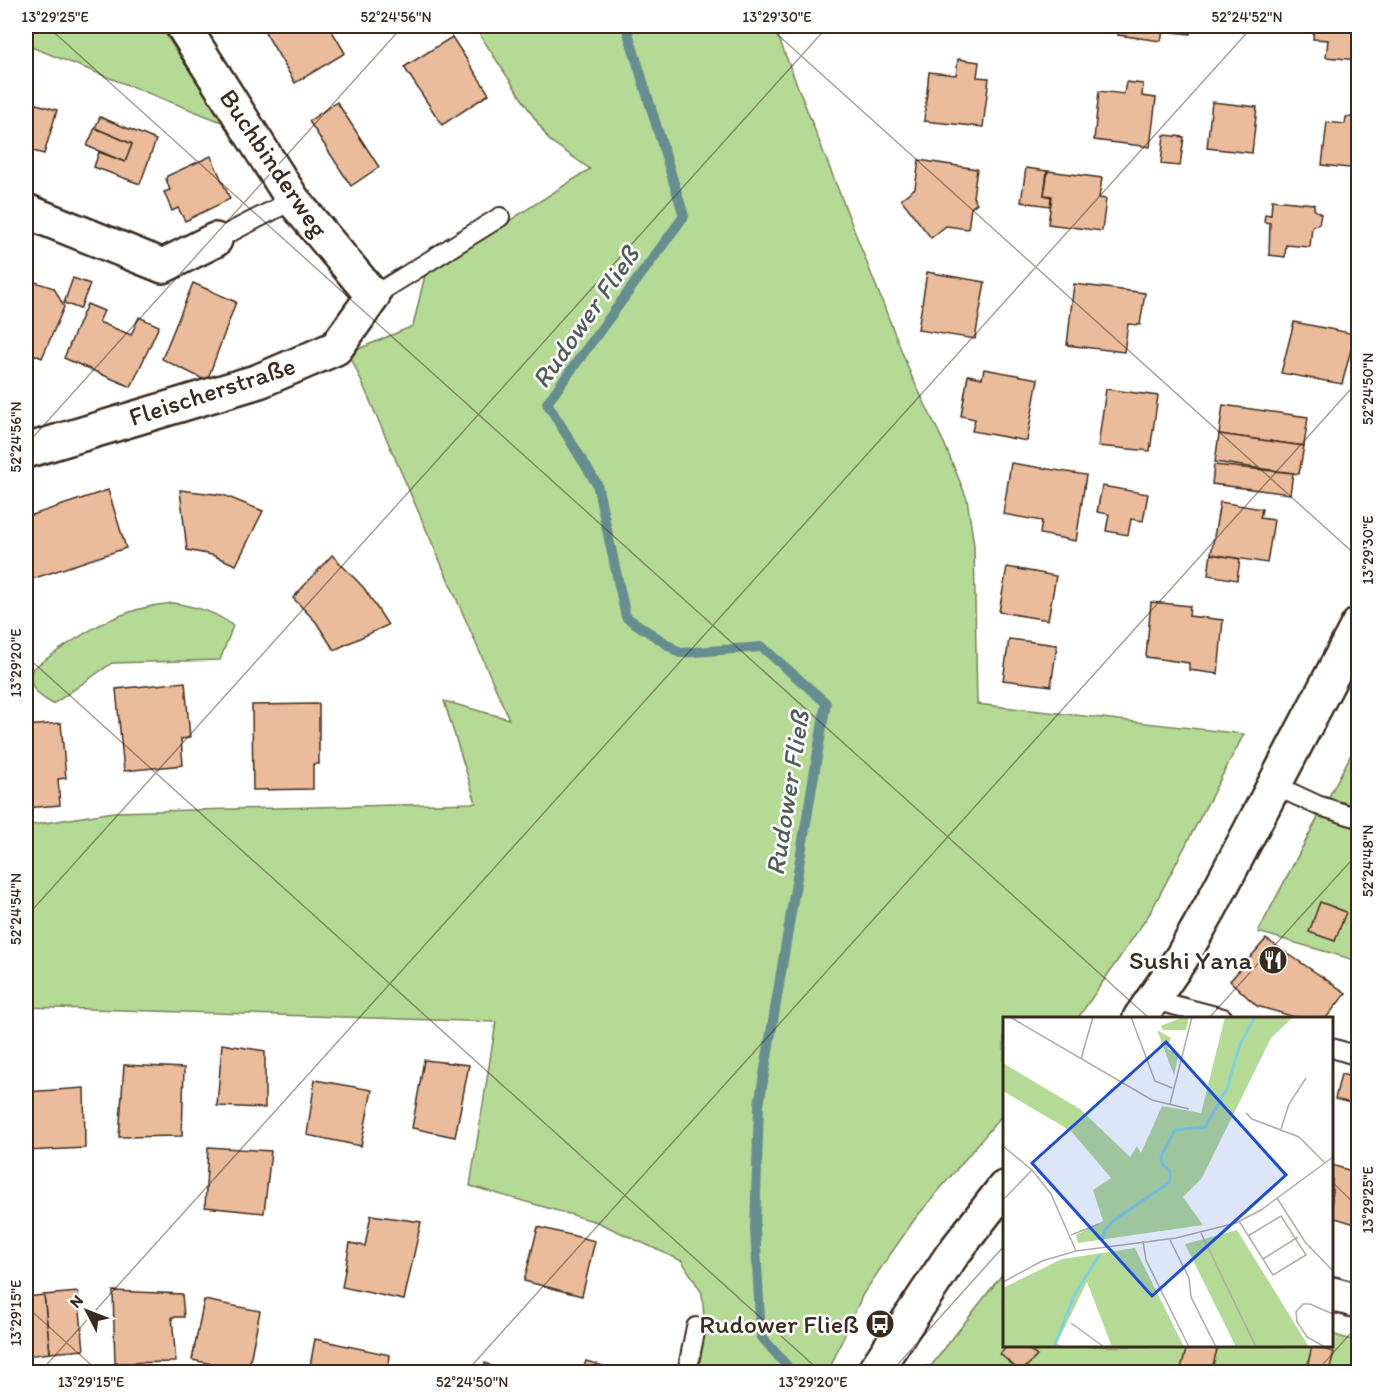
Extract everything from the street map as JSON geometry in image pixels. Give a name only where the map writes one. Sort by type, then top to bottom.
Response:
[{"type":"street","name":"Buchbinderweg","points":[[183,26],[293,200],[373,296]]},
{"type":"street","points":[[26,211],[163,266],[215,240]]},
{"type":"street","name":"Fleischerstraße","points":[[26,451],[259,381],[336,348],[373,296]]},
{"type":"street","points":[[1147,1009],[1211,906],[1359,625]]},
{"type":"street","points":[[874,1372],[952,1255],[1003,1191]]},
{"type":"street","points":[[1333,1294],[1359,1301]]},
{"type":"lane","points":[[215,240],[293,200]]},
{"type":"lane","points":[[373,296],[500,217]]},
{"type":"lane","points":[[1274,785],[1317,805],[1359,818]]},
{"type":"lane","points":[[1147,1009],[1215,1017]]},
{"type":"lane","points":[[1333,1048],[1359,1056]]},
{"type":"lane","points":[[687,1372],[696,1327]]},
{"type":"green space","points":[[26,26],[42,28],[46,26],[160,26],[224,123],[26,45]]},
{"type":"green space","points":[[474,26],[774,26],[911,375],[944,443],[967,499],[974,545],[977,704],[1244,734],[1150,913],[1079,1017],[1003,1017],[1003,1114],[914,1220],[863,1294],[828,1372],[694,1372],[704,1318],[702,1293],[682,1261],[597,1222],[470,1186],[496,1022],[26,1007],[26,826],[114,812],[476,803],[444,701],[509,719],[349,353],[413,326],[425,275],[590,169],[549,140]]},
{"type":"green space","points":[[173,603],[205,610],[233,626],[220,660],[112,663],[53,704],[35,690],[31,681],[32,669],[66,645],[115,617],[152,606]]},
{"type":"green space","points":[[1358,741],[1358,961],[1258,932]]},
{"type":"green space","points":[[1003,1273],[1003,1347],[1333,1347],[1333,1334],[1358,1342],[1358,1372],[921,1372],[926,1366],[931,1366]]},
{"type":"building","points":[[274,26],[329,26],[345,53],[295,83],[265,32]]},
{"type":"building","points":[[1119,26],[1191,26],[1190,34],[1163,31],[1161,41],[1118,35]]},
{"type":"building","points":[[1314,26],[1358,26],[1358,60],[1326,57],[1328,40],[1313,39]]},
{"type":"building","points":[[452,37],[489,94],[442,125],[404,67]]},
{"type":"building","points":[[958,59],[979,62],[977,77],[989,78],[983,127],[924,121],[929,72],[956,75]]},
{"type":"building","points":[[1126,82],[1143,84],[1142,96],[1156,98],[1150,147],[1094,140],[1099,91],[1124,94]]},
{"type":"building","points":[[26,101],[57,110],[44,154],[26,149]]},
{"type":"building","points":[[337,102],[379,167],[351,186],[309,121]]},
{"type":"building","points":[[1212,102],[1257,107],[1252,153],[1207,148]]},
{"type":"building","points":[[100,117],[156,140],[140,184],[94,167],[99,152],[125,162],[132,144],[95,128]]},
{"type":"building","points":[[1346,117],[1355,117],[1354,124],[1358,125],[1358,169],[1322,165],[1327,122],[1345,124]]},
{"type":"building","points":[[95,128],[132,144],[125,162],[87,146]]},
{"type":"building","points":[[1164,135],[1184,137],[1180,166],[1161,164]]},
{"type":"building","points":[[211,156],[230,199],[185,221],[178,208],[172,211],[164,192],[170,190],[167,176]]},
{"type":"building","points":[[919,160],[977,169],[973,197],[977,203],[971,208],[968,229],[946,226],[931,238],[901,199],[915,188]]},
{"type":"building","points":[[1026,168],[1047,171],[1044,195],[1051,197],[1050,206],[1021,202]]},
{"type":"building","points":[[1048,171],[1102,178],[1099,198],[1106,199],[1102,231],[1048,224],[1052,196],[1044,195]]},
{"type":"building","points":[[1272,200],[1314,204],[1314,209],[1321,214],[1319,224],[1312,227],[1310,247],[1286,245],[1285,257],[1269,255],[1270,223],[1264,222],[1265,214],[1271,215]]},
{"type":"building","points":[[927,272],[985,282],[975,339],[918,330]]},
{"type":"building","points":[[73,278],[90,284],[80,309],[64,303]]},
{"type":"building","points":[[26,279],[54,288],[64,307],[42,358],[26,351]]},
{"type":"building","points":[[193,283],[236,302],[207,381],[162,359]]},
{"type":"building","points":[[1074,284],[1145,293],[1140,325],[1128,324],[1124,352],[1067,345]]},
{"type":"building","points":[[87,304],[104,311],[99,322],[131,335],[139,317],[159,326],[131,387],[64,358]]},
{"type":"building","points":[[1294,322],[1355,334],[1342,384],[1281,373]]},
{"type":"building","points":[[984,369],[1038,379],[1027,441],[972,431],[975,419],[961,416],[968,375],[982,378]]},
{"type":"building","points":[[1106,389],[1158,396],[1150,451],[1098,446]]},
{"type":"building","points":[[1223,405],[1308,417],[1304,446],[1219,434]]},
{"type":"building","points":[[1219,434],[1304,446],[1299,474],[1215,462]]},
{"type":"building","points":[[1011,463],[1086,475],[1076,541],[1040,534],[1042,521],[1003,514]]},
{"type":"building","points":[[1214,465],[1293,473],[1290,494],[1212,484]]},
{"type":"building","points":[[1102,486],[1148,494],[1143,521],[1131,519],[1128,535],[1106,531],[1109,514],[1097,512]]},
{"type":"building","points":[[108,490],[126,548],[26,581],[26,517]]},
{"type":"building","points":[[180,490],[223,495],[263,511],[236,565],[212,555],[187,550]]},
{"type":"building","points":[[1220,502],[1262,509],[1260,518],[1274,520],[1267,563],[1211,554]]},
{"type":"building","points":[[1211,554],[1240,559],[1237,580],[1208,575]]},
{"type":"building","points":[[332,555],[364,588],[388,625],[334,650],[316,622],[293,598]]},
{"type":"building","points":[[1007,567],[1056,576],[1048,620],[999,612]]},
{"type":"building","points":[[1151,602],[1190,606],[1189,616],[1223,620],[1218,674],[1189,670],[1189,663],[1146,657]]},
{"type":"building","points":[[1009,639],[1057,645],[1051,686],[1003,680]]},
{"type":"building","points":[[185,682],[190,738],[181,739],[183,765],[124,771],[116,689]]},
{"type":"building","points":[[319,704],[319,764],[313,764],[313,789],[253,790],[252,705]]},
{"type":"building","points":[[61,723],[66,778],[58,779],[60,805],[26,808],[26,726]]},
{"type":"building","points":[[1320,902],[1346,912],[1335,941],[1309,932]]},
{"type":"building","name":"Sushi Yana","points":[[1266,939],[1346,993],[1327,1017],[1295,1017],[1257,1006],[1230,981]]},
{"type":"building","points":[[222,1044],[265,1051],[265,1108],[217,1106]]},
{"type":"building","points":[[424,1060],[469,1065],[455,1137],[412,1128]]},
{"type":"building","points":[[124,1065],[184,1068],[182,1136],[119,1137]]},
{"type":"building","points":[[1341,1074],[1358,1079],[1358,1105],[1335,1099]]},
{"type":"building","points":[[315,1080],[372,1090],[361,1146],[307,1135]]},
{"type":"building","points":[[84,1088],[85,1148],[26,1151],[26,1092]]},
{"type":"building","points":[[208,1147],[271,1151],[264,1213],[205,1207]]},
{"type":"building","points":[[1333,1165],[1358,1173],[1358,1225],[1333,1217]]},
{"type":"building","points":[[371,1215],[421,1222],[404,1300],[342,1287],[350,1243],[365,1246]]},
{"type":"building","points":[[538,1227],[595,1241],[582,1296],[524,1281]]},
{"type":"building","points":[[113,1291],[182,1294],[184,1317],[172,1317],[176,1362],[115,1363]]},
{"type":"building","points":[[78,1292],[84,1350],[50,1353],[44,1295]]},
{"type":"building","points":[[44,1295],[50,1353],[26,1356],[26,1297]]},
{"type":"building","points":[[204,1300],[260,1311],[248,1371],[192,1360]]},
{"type":"building","points":[[315,1339],[390,1355],[388,1372],[309,1372]]},
{"type":"building","points":[[1006,1347],[1026,1347],[1037,1356],[1021,1372],[1000,1354]]},
{"type":"building","points":[[1187,1347],[1218,1347],[1211,1372],[1181,1368]]},
{"type":"building","points":[[1312,1347],[1334,1352],[1329,1372],[1306,1372]]},
{"type":"building","points":[[586,1361],[624,1372],[582,1372]]},
{"type":"building","points":[[440,1363],[469,1372],[438,1372]]},
{"type":"building","points":[[485,1363],[504,1372],[482,1372]]},
{"type":"waterway","name":"Rudower Fließ","points":[[626,26],[684,216],[547,403],[597,484],[626,617],[680,653],[762,647],[826,703],[759,1105],[755,1229],[761,1336],[792,1372]]},
{"type":"place","name":"Sushi Yana","points":[[1273,960]]},
{"type":"place","name":"Rudower Fließ","points":[[880,1324]]}]
